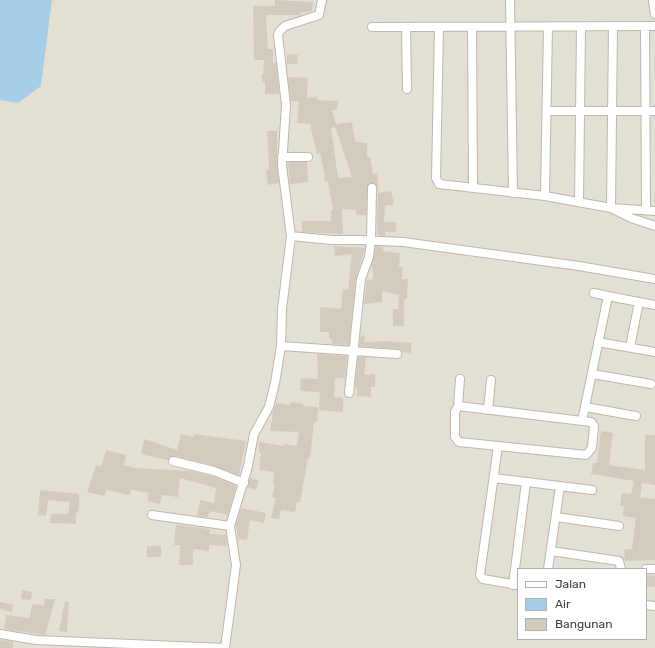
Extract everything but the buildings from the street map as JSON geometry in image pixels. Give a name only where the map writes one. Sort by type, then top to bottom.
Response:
[{"type":"street","points":[[0,634],[36,640],[225,648],[236,565],[230,526],[244,483],[254,434],[269,407],[281,346],[282,309],[291,236],[282,157],[286,105],[278,35],[279,32],[286,26],[319,15],[322,0]]},
{"type":"street","points":[[510,0],[513,194]]},
{"type":"street","points":[[653,0],[655,14]]},
{"type":"street","points":[[579,202],[581,26]]},
{"type":"street","points":[[611,208],[613,26]]},
{"type":"street","points":[[645,26],[646,210]]},
{"type":"street","points":[[372,27],[655,26]]},
{"type":"street","points":[[406,27],[408,89]]},
{"type":"street","points":[[439,27],[436,178],[439,184],[443,186],[473,188],[513,194],[545,196],[611,208],[655,211]]},
{"type":"street","points":[[472,27],[473,188]]},
{"type":"street","points":[[545,196],[548,27]]},
{"type":"street","points":[[547,111],[655,111]]},
{"type":"street","points":[[282,157],[308,158]]},
{"type":"street","points":[[350,393],[361,279],[369,257],[372,240],[372,188]]},
{"type":"street","points":[[611,208],[631,218],[655,226]]},
{"type":"street","points":[[291,236],[332,240],[403,242],[556,263],[655,279]]},
{"type":"street","points":[[594,293],[655,305]]},
{"type":"street","points":[[582,421],[608,296]]},
{"type":"street","points":[[630,347],[639,302]]},
{"type":"street","points":[[598,342],[655,352]]},
{"type":"street","points":[[281,346],[397,354]]},
{"type":"street","points":[[592,374],[651,384]]},
{"type":"street","points":[[458,406],[591,422],[594,426],[592,448],[586,456],[460,442],[455,437],[455,412],[458,406],[460,379]]},
{"type":"street","points":[[488,410],[491,380]]},
{"type":"street","points":[[585,407],[636,416]]},
{"type":"street","points":[[498,446],[480,575],[483,579],[516,585],[517,575]]},
{"type":"street","points":[[173,461],[214,471],[244,483]]},
{"type":"street","points":[[494,478],[592,490]]},
{"type":"street","points":[[518,568],[526,482]]},
{"type":"street","points":[[548,568],[560,486]]},
{"type":"street","points":[[152,515],[230,526]]},
{"type":"street","points":[[556,518],[619,526]]},
{"type":"street","points":[[551,551],[619,561],[621,568]]},
{"type":"shaded area","points":[[0,0],[655,0],[655,648],[0,648]]},
{"type":"water","points":[[0,0],[52,0],[41,86],[18,103],[0,100]]}]
